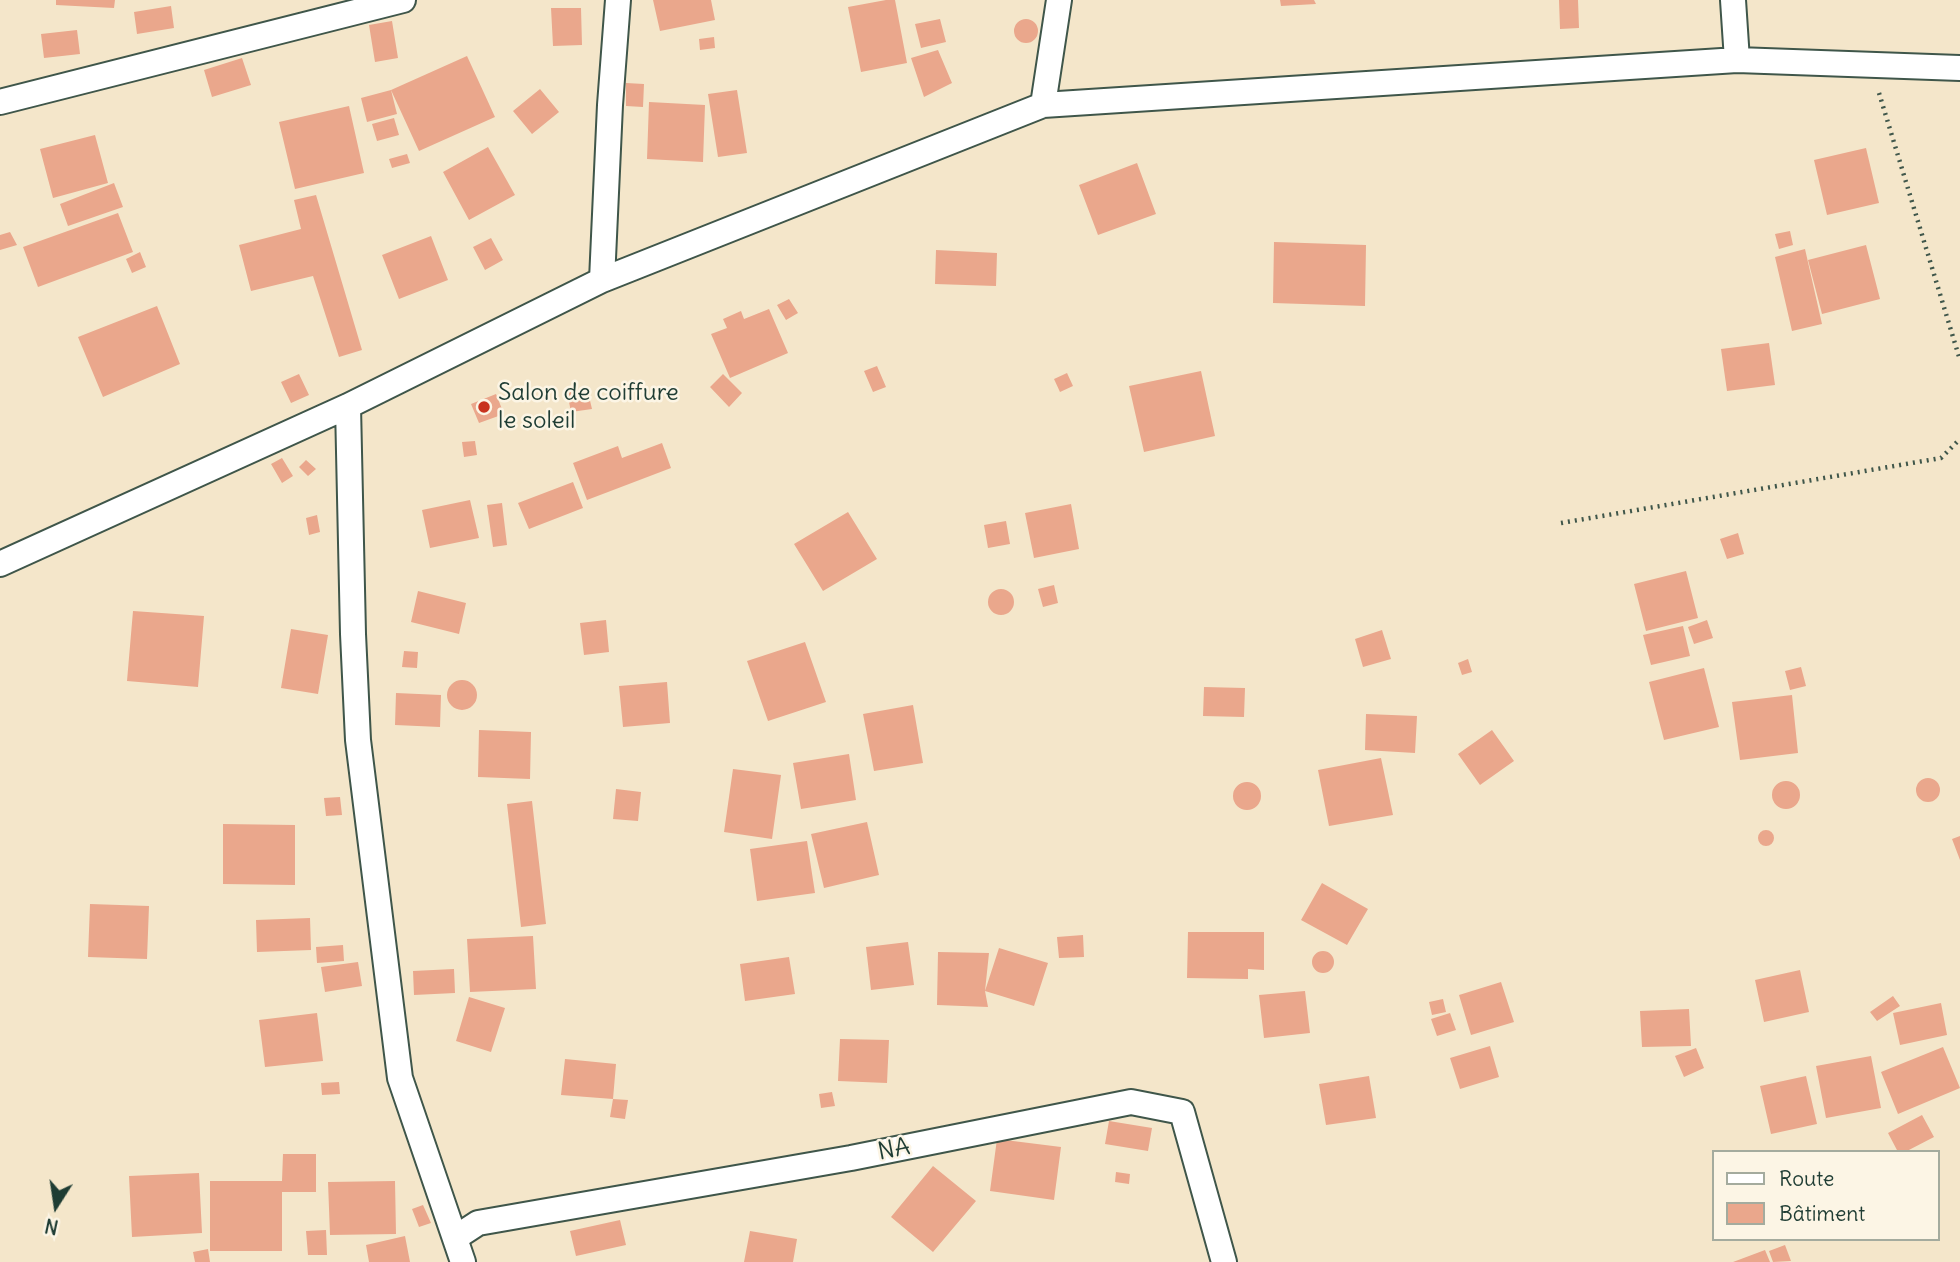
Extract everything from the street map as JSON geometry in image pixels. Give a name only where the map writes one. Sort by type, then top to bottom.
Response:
[{"type":"street","points":[[0,102],[403,0]]},
{"type":"street","points":[[602,280],[618,0]]},
{"type":"street","points":[[1043,105],[1059,0]]},
{"type":"street","points":[[1733,0],[1737,60]]},
{"type":"street","points":[[0,564],[348,406],[602,280],[1043,105],[1737,60],[1960,68]]},
{"type":"street","points":[[348,406],[352,634],[358,740],[400,1077],[463,1262]]},
{"type":"street","name":"NA","points":[[455,1238],[478,1223],[851,1158],[1131,1102],[1182,1112],[1224,1262]]},
{"type":"path","points":[[1870,65],[1960,360]]},
{"type":"path","points":[[1561,523],[1941,458],[1960,439]]},
{"type":"building","points":[[56,0],[115,0],[114,8],[56,5]]},
{"type":"building","points":[[653,0],[711,0],[715,20],[660,31]]},
{"type":"building","points":[[895,0],[907,63],[861,72],[848,7]]},
{"type":"building","points":[[1280,0],[1314,0],[1316,4],[1281,6]]},
{"type":"building","points":[[1559,0],[1578,0],[1579,28],[1560,29]]},
{"type":"building","points":[[171,6],[174,28],[137,34],[134,12]]},
{"type":"building","points":[[551,8],[581,8],[582,45],[553,46]]},
{"type":"building","points":[[940,19],[946,42],[921,48],[915,24]]},
{"type":"building","points":[[1021,19],[1031,19],[1038,26],[1038,36],[1031,43],[1021,43],[1014,36],[1014,26]]},
{"type":"building","points":[[392,21],[398,58],[375,62],[369,25]]},
{"type":"building","points":[[77,30],[80,54],[44,58],[41,34]]},
{"type":"building","points":[[714,37],[715,48],[700,50],[699,39]]},
{"type":"building","points":[[938,50],[952,83],[924,97],[911,58]]},
{"type":"building","points":[[467,56],[495,117],[419,151],[391,90]]},
{"type":"building","points":[[242,58],[251,85],[212,97],[204,70]]},
{"type":"building","points":[[626,83],[644,84],[643,107],[626,106]]},
{"type":"building","points":[[540,89],[559,112],[532,134],[513,111]]},
{"type":"building","points":[[391,90],[397,114],[367,122],[361,98]]},
{"type":"building","points":[[737,90],[747,153],[718,157],[708,94]]},
{"type":"building","points":[[649,102],[705,105],[703,162],[647,159]]},
{"type":"building","points":[[349,106],[364,173],[295,189],[279,122]]},
{"type":"building","points":[[394,118],[399,135],[377,141],[372,124]]},
{"type":"building","points":[[95,135],[108,183],[53,198],[40,149]]},
{"type":"building","points":[[488,147],[515,195],[469,220],[443,172]]},
{"type":"building","points":[[1866,148],[1879,203],[1827,215],[1814,160]]},
{"type":"building","points":[[407,154],[410,163],[392,168],[389,159]]},
{"type":"building","points":[[1137,163],[1156,214],[1098,235],[1079,185]]},
{"type":"building","points":[[114,183],[123,207],[68,226],[60,204]]},
{"type":"building","points":[[316,195],[362,350],[339,357],[313,276],[251,291],[239,245],[301,229],[294,200]]},
{"type":"building","points":[[118,213],[133,252],[38,287],[23,247]]},
{"type":"building","points":[[1790,231],[1793,245],[1779,249],[1775,234]]},
{"type":"building","points":[[10,232],[17,245],[0,250],[0,235]]},
{"type":"building","points":[[431,236],[448,280],[399,299],[382,255]]},
{"type":"building","points":[[491,238],[503,260],[485,270],[473,247]]},
{"type":"building","points":[[1274,242],[1366,245],[1365,306],[1273,303]]},
{"type":"building","points":[[1866,245],[1880,299],[1822,314],[1808,260]]},
{"type":"building","points":[[1805,249],[1822,324],[1792,331],[1775,257]]},
{"type":"building","points":[[936,250],[997,253],[996,286],[935,284]]},
{"type":"building","points":[[140,252],[146,267],[132,273],[126,259]]},
{"type":"building","points":[[789,299],[798,313],[786,320],[777,305]]},
{"type":"building","points":[[157,306],[180,364],[103,397],[78,337]]},
{"type":"building","points":[[769,309],[788,353],[730,378],[711,334],[727,328],[723,319],[741,311],[744,319]]},
{"type":"building","points":[[1769,343],[1775,385],[1727,391],[1721,349]]},
{"type":"building","points":[[877,366],[886,387],[873,392],[864,371]]},
{"type":"building","points":[[1201,371],[1215,436],[1144,452],[1129,386]]},
{"type":"building","points":[[1067,373],[1073,386],[1060,392],[1054,379]]},
{"type":"building","points":[[299,374],[309,395],[291,403],[281,382]]},
{"type":"building","points":[[723,374],[742,393],[729,407],[710,387]]},
{"type":"building","points":[[587,388],[592,409],[571,412],[567,392]]},
{"type":"building","points":[[496,394],[504,414],[479,423],[471,404]]},
{"type":"building","points":[[475,441],[477,455],[464,457],[462,442]]},
{"type":"building","points":[[662,443],[671,468],[587,500],[573,463],[618,446],[622,458]]},
{"type":"building","points":[[282,458],[293,476],[282,483],[271,464]]},
{"type":"building","points":[[306,460],[316,469],[308,476],[299,467]]},
{"type":"building","points":[[573,482],[583,508],[529,529],[518,503]]},
{"type":"building","points":[[470,500],[479,538],[430,548],[422,510]]},
{"type":"building","points":[[502,503],[507,545],[493,547],[487,505]]},
{"type":"building","points":[[1071,504],[1079,549],[1034,558],[1025,513]]},
{"type":"building","points":[[848,512],[877,559],[823,591],[794,544]]},
{"type":"building","points":[[317,515],[320,532],[309,535],[306,518]]},
{"type":"building","points":[[1006,521],[1010,544],[988,548],[984,525]]},
{"type":"building","points":[[1738,533],[1744,554],[1727,559],[1720,539]]},
{"type":"building","points":[[1686,571],[1698,618],[1646,631],[1634,584]]},
{"type":"building","points":[[1054,585],[1058,603],[1043,607],[1038,589]]},
{"type":"building","points":[[1001,589],[1010,593],[1014,602],[1010,611],[1001,615],[992,611],[988,602],[992,593]]},
{"type":"building","points":[[418,591],[466,603],[459,634],[411,622]]},
{"type":"building","points":[[133,611],[204,616],[198,687],[127,681]]},
{"type":"building","points":[[606,620],[609,652],[584,655],[580,623]]},
{"type":"building","points":[[1707,620],[1713,638],[1694,644],[1688,627]]},
{"type":"building","points":[[1683,626],[1690,656],[1651,665],[1643,635]]},
{"type":"building","points":[[291,629],[328,635],[318,694],[281,688]]},
{"type":"building","points":[[1382,630],[1391,659],[1363,667],[1355,639]]},
{"type":"building","points":[[805,642],[826,702],[768,721],[747,661]]},
{"type":"building","points":[[404,651],[418,652],[417,668],[402,667]]},
{"type":"building","points":[[1468,659],[1472,672],[1462,675],[1458,663]]},
{"type":"building","points":[[1801,667],[1806,686],[1790,690],[1785,671]]},
{"type":"building","points":[[1704,668],[1719,727],[1664,740],[1649,682]]},
{"type":"building","points":[[462,680],[473,684],[477,695],[473,706],[462,710],[451,706],[447,695],[451,684]]},
{"type":"building","points":[[667,682],[670,723],[623,727],[619,686]]},
{"type":"building","points":[[1204,687],[1245,688],[1244,717],[1203,716]]},
{"type":"building","points":[[396,693],[441,695],[440,727],[395,725]]},
{"type":"building","points":[[1792,695],[1798,753],[1740,760],[1732,702]]},
{"type":"building","points":[[913,705],[923,763],[874,771],[863,714]]},
{"type":"building","points":[[1366,714],[1417,716],[1415,753],[1365,750]]},
{"type":"building","points":[[479,730],[531,732],[530,779],[478,777]]},
{"type":"building","points":[[1492,730],[1514,761],[1480,785],[1458,754]]},
{"type":"building","points":[[849,754],[856,800],[801,809],[793,763]]},
{"type":"building","points":[[1381,758],[1393,815],[1329,826],[1318,770]]},
{"type":"building","points":[[733,769],[781,775],[772,839],[724,832]]},
{"type":"building","points":[[1928,778],[1937,781],[1940,790],[1937,799],[1928,802],[1919,799],[1916,790],[1919,781]]},
{"type":"building","points":[[1786,781],[1796,785],[1800,795],[1796,805],[1786,809],[1776,805],[1772,795],[1776,785]]},
{"type":"building","points":[[1247,782],[1257,786],[1261,796],[1257,806],[1247,810],[1237,806],[1233,796],[1237,786]]},
{"type":"building","points":[[616,789],[641,792],[638,821],[613,819]]},
{"type":"building","points":[[340,797],[342,815],[326,816],[324,798]]},
{"type":"building","points":[[532,801],[546,924],[521,927],[507,804]]},
{"type":"building","points":[[867,822],[879,875],[824,888],[811,834]]},
{"type":"building","points":[[223,824],[295,825],[295,885],[223,884]]},
{"type":"building","points":[[1766,830],[1772,832],[1772,844],[1766,846],[1760,844],[1758,838],[1760,832]]},
{"type":"building","points":[[1960,836],[1960,860],[1952,839]]},
{"type":"building","points":[[807,841],[815,893],[757,901],[750,849]]},
{"type":"building","points":[[1322,883],[1368,909],[1347,945],[1301,920]]},
{"type":"building","points":[[90,904],[149,906],[147,959],[88,957]]},
{"type":"building","points":[[310,918],[311,950],[257,952],[256,920]]},
{"type":"building","points":[[1188,932],[1264,932],[1264,970],[1248,969],[1248,979],[1187,978]]},
{"type":"building","points":[[1083,935],[1084,957],[1059,958],[1057,937]]},
{"type":"building","points":[[533,936],[536,989],[470,992],[467,939]]},
{"type":"building","points":[[908,942],[914,985],[871,990],[866,947]]},
{"type":"building","points":[[343,945],[344,961],[317,963],[316,947]]},
{"type":"building","points":[[999,948],[1048,963],[1034,1006],[985,991]]},
{"type":"building","points":[[1323,951],[1331,954],[1334,962],[1331,970],[1323,973],[1315,970],[1312,962],[1315,954]]},
{"type":"building","points":[[938,952],[989,953],[985,991],[988,1007],[937,1005]]},
{"type":"building","points":[[789,957],[795,994],[745,1001],[740,964]]},
{"type":"building","points":[[358,962],[362,986],[325,992],[321,967]]},
{"type":"building","points":[[454,969],[455,993],[414,995],[413,971]]},
{"type":"building","points":[[1800,970],[1809,1012],[1764,1022],[1755,980]]},
{"type":"building","points":[[1501,982],[1514,1022],[1471,1035],[1459,995]]},
{"type":"building","points":[[1305,991],[1310,1033],[1264,1038],[1259,995]]},
{"type":"building","points":[[1893,996],[1900,1006],[1877,1021],[1870,1012]]},
{"type":"building","points":[[469,997],[505,1008],[491,1052],[456,1041]]},
{"type":"building","points":[[1443,999],[1446,1012],[1432,1015],[1429,1002]]},
{"type":"building","points":[[1941,1003],[1947,1035],[1900,1045],[1893,1013]]},
{"type":"building","points":[[1689,1009],[1691,1046],[1642,1047],[1640,1011]]},
{"type":"building","points":[[317,1013],[323,1061],[265,1067],[259,1020]]},
{"type":"building","points":[[1450,1013],[1456,1030],[1437,1036],[1431,1019]]},
{"type":"building","points":[[840,1039],[889,1040],[887,1083],[838,1081]]},
{"type":"building","points":[[1490,1046],[1499,1077],[1460,1089],[1450,1058]]},
{"type":"building","points":[[1943,1047],[1960,1088],[1898,1114],[1881,1072]]},
{"type":"building","points":[[1696,1048],[1704,1068],[1684,1077],[1675,1056]]},
{"type":"building","points":[[1871,1056],[1881,1108],[1826,1118],[1816,1066]]},
{"type":"building","points":[[565,1059],[616,1064],[613,1099],[561,1095]]},
{"type":"building","points":[[1369,1076],[1376,1118],[1326,1125],[1319,1084]]},
{"type":"building","points":[[1806,1076],[1817,1124],[1771,1134],[1760,1086]]},
{"type":"building","points":[[339,1082],[340,1094],[322,1095],[321,1083]]},
{"type":"building","points":[[832,1092],[835,1106],[821,1108],[819,1094]]},
{"type":"building","points":[[613,1099],[628,1100],[625,1119],[610,1117]]},
{"type":"building","points":[[1922,1115],[1934,1137],[1909,1150],[1897,1150],[1888,1133]]},
{"type":"building","points":[[1109,1121],[1152,1128],[1148,1151],[1105,1144]]},
{"type":"building","points":[[997,1139],[1061,1147],[1054,1200],[990,1191]]},
{"type":"building","points":[[283,1154],[316,1154],[316,1192],[282,1192],[282,1251],[210,1251],[210,1181],[282,1181]]},
{"type":"building","points":[[933,1166],[976,1201],[933,1252],[891,1217]]},
{"type":"building","points":[[1116,1172],[1130,1174],[1129,1184],[1115,1182]]},
{"type":"building","points":[[199,1173],[202,1233],[132,1237],[129,1176]]},
{"type":"building","points":[[395,1181],[396,1234],[330,1235],[328,1182]]},
{"type":"building","points":[[423,1205],[431,1223],[419,1227],[412,1209]]},
{"type":"building","points":[[620,1220],[626,1245],[576,1256],[570,1231]]},
{"type":"building","points":[[326,1230],[327,1255],[308,1255],[306,1231]]},
{"type":"building","points":[[750,1231],[797,1239],[793,1262],[744,1262]]},
{"type":"building","points":[[405,1236],[410,1262],[369,1262],[366,1245]]},
{"type":"building","points":[[1785,1245],[1791,1261],[1773,1262],[1769,1251]]},
{"type":"building","points":[[208,1249],[210,1262],[195,1262],[193,1252]]},
{"type":"building","points":[[1765,1250],[1770,1262],[1733,1262]]},
{"type":"place","name":"Salon de coiffure le soleil","points":[[484,407]]}]
